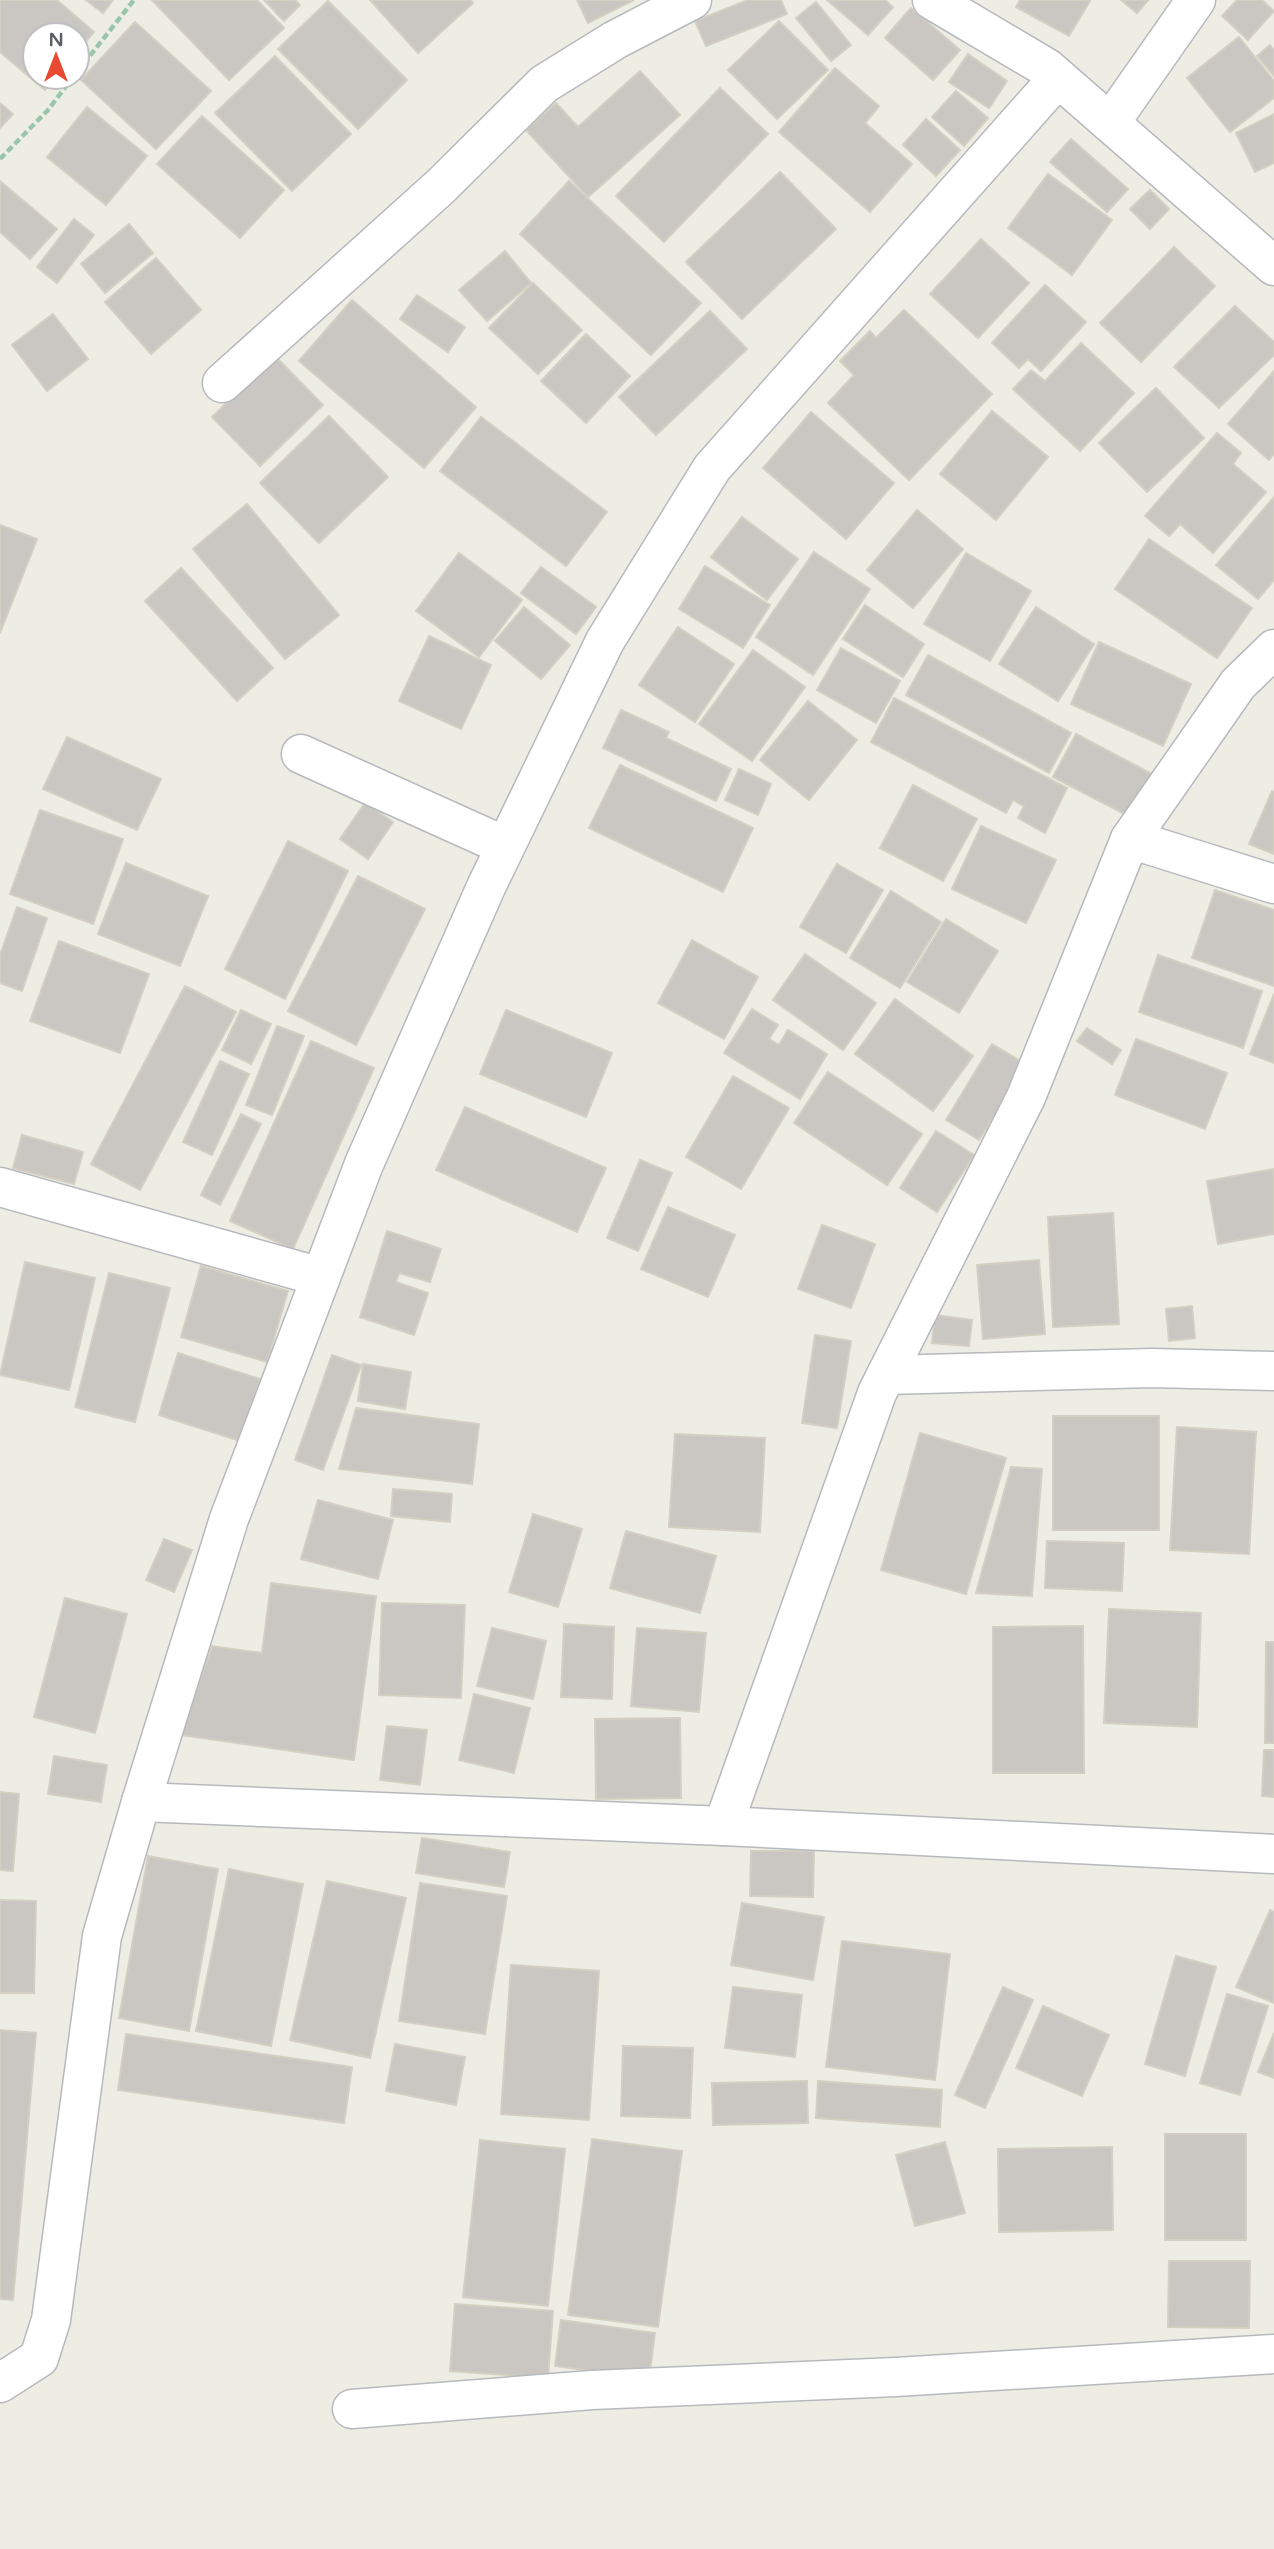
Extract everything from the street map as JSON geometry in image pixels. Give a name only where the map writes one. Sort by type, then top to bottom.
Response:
[{"type":"street","points":[[222,383],[440,187],[544,85],[615,40],[692,0]]},
{"type":"street","points":[[932,0],[1047,68],[1274,266]]},
{"type":"street","points":[[1110,123],[1196,0]]},
{"type":"street","points":[[0,2383],[39,2358],[51,2320],[102,1936],[229,1520],[364,1164],[505,846],[605,641],[712,468],[1058,78]]},
{"type":"street","points":[[723,1826],[877,1393],[1026,1097],[1130,839],[1238,684],[1274,649]]},
{"type":"street","points":[[302,754],[505,846]]},
{"type":"street","points":[[1130,839],[1274,884]]},
{"type":"street","points":[[0,1187],[321,1277]]},
{"type":"street","points":[[886,1375],[1152,1368],[1274,1371]]},
{"type":"street","points":[[141,1802],[723,1826],[1274,1854]]},
{"type":"street","points":[[352,2409],[592,2390],[896,2377],[1274,2354]]},
{"type":"path","points":[[91,54],[134,0]]},
{"type":"path","points":[[0,159],[48,110],[62,91]]},
{"type":"building","points":[[0,0],[57,0],[81,21],[21,21],[21,70],[0,52]]},
{"type":"building","points":[[86,0],[113,0],[103,13]]},
{"type":"building","points":[[152,0],[257,0],[284,28],[229,80]]},
{"type":"building","points":[[264,0],[295,0],[300,5],[284,21]]},
{"type":"building","points":[[370,0],[470,0],[473,3],[418,53]]},
{"type":"building","points":[[577,0],[634,0],[588,23]]},
{"type":"building","points":[[748,0],[781,0],[787,14],[706,46],[695,21]]},
{"type":"building","points":[[827,0],[885,0],[893,7],[868,35]]},
{"type":"building","points":[[1020,0],[1090,1],[1069,36],[1016,7]]},
{"type":"building","points":[[1121,0],[1148,0],[1137,13]]},
{"type":"building","points":[[1237,0],[1262,0],[1274,11],[1248,40],[1222,16]]},
{"type":"building","points":[[328,1],[407,80],[358,129],[278,49]]},
{"type":"building","points":[[816,2],[851,45],[831,61],[796,18]]},
{"type":"building","points":[[911,8],[960,50],[933,80],[885,38]]},
{"type":"building","points":[[779,21],[828,70],[777,119],[728,70]]},
{"type":"building","points":[[135,22],[211,91],[156,149],[91,89],[91,69]]},
{"type":"building","points":[[1239,37],[1274,81],[1274,98],[1230,132],[1187,78]]},
{"type":"building","points":[[1270,45],[1274,50],[1274,76],[1257,56]]},
{"type":"building","points":[[968,54],[1007,81],[989,108],[949,82]]},
{"type":"building","points":[[275,56],[351,134],[292,191],[215,113]]},
{"type":"building","points":[[835,68],[879,106],[865,123],[912,164],[870,212],[779,132]]},
{"type":"building","points":[[640,71],[680,115],[588,197],[526,130],[556,103],[578,127]]},
{"type":"building","points":[[720,88],[768,134],[664,242],[616,196]]},
{"type":"building","points":[[956,91],[988,118],[964,146],[932,117]]},
{"type":"building","points":[[0,103],[13,114],[0,128]]},
{"type":"building","points":[[87,107],[147,156],[106,205],[47,157]]},
{"type":"building","points":[[1274,114],[1274,163],[1255,172],[1236,133]]},
{"type":"building","points":[[202,116],[284,190],[240,238],[157,164]]},
{"type":"building","points":[[926,119],[960,150],[936,176],[903,145]]},
{"type":"building","points":[[1071,139],[1128,189],[1107,212],[1050,162]]},
{"type":"building","points":[[780,172],[836,229],[742,319],[686,262]]},
{"type":"building","points":[[1048,174],[1112,220],[1072,275],[1008,228]]},
{"type":"building","points":[[0,181],[57,229],[30,259],[0,232]]},
{"type":"building","points":[[569,181],[701,303],[651,355],[520,234]]},
{"type":"building","points":[[1150,190],[1169,209],[1150,229],[1130,209]]},
{"type":"building","points":[[74,219],[94,235],[57,283],[37,267]]},
{"type":"building","points":[[129,224],[153,253],[105,293],[81,264]]},
{"type":"building","points":[[981,239],[1029,283],[978,338],[930,294]]},
{"type":"building","points":[[1174,247],[1215,286],[1141,362],[1100,323]]},
{"type":"building","points":[[505,251],[531,283],[487,321],[459,290]]},
{"type":"building","points":[[156,258],[201,310],[151,354],[105,302]]},
{"type":"building","points":[[533,283],[582,330],[538,374],[489,328]]},
{"type":"building","points":[[1045,285],[1086,322],[1041,371],[1028,359],[1019,368],[992,343]]},
{"type":"building","points":[[417,295],[465,327],[448,352],[400,319]]},
{"type":"building","points":[[352,300],[476,407],[424,468],[299,361]]},
{"type":"building","points":[[1235,306],[1274,342],[1274,355],[1219,408],[1174,367]]},
{"type":"building","points":[[904,310],[992,394],[909,480],[828,403],[854,375],[840,361],[870,331],[876,338]]},
{"type":"building","points":[[710,311],[747,349],[656,435],[619,397]]},
{"type":"building","points":[[53,314],[88,359],[47,391],[12,345]]},
{"type":"building","points":[[586,334],[630,376],[586,423],[541,381]]},
{"type":"building","points":[[1081,343],[1134,393],[1080,451],[1013,389],[1031,370],[1045,381]]},
{"type":"building","points":[[275,356],[323,405],[260,466],[212,417]]},
{"type":"building","points":[[1274,371],[1274,454],[1269,460],[1228,424]]},
{"type":"building","points":[[1156,388],[1204,438],[1147,492],[1099,443]]},
{"type":"building","points":[[992,411],[1048,457],[996,520],[940,474]]},
{"type":"building","points":[[811,412],[894,483],[846,539],[763,468]]},
{"type":"building","points":[[329,416],[388,477],[319,543],[260,483]]},
{"type":"building","points":[[481,417],[607,512],[566,566],[440,471]]},
{"type":"building","points":[[1217,433],[1241,453],[1233,464],[1266,492],[1213,553],[1180,524],[1169,536],[1145,516]]},
{"type":"building","points":[[1274,497],[1274,580],[1258,599],[1216,565]]},
{"type":"building","points":[[247,504],[339,615],[285,659],[193,549]]},
{"type":"building","points":[[917,510],[963,549],[913,608],[867,570]]},
{"type":"building","points":[[742,517],[798,559],[767,600],[711,557]]},
{"type":"building","points":[[0,525],[37,539],[0,633]]},
{"type":"building","points":[[1149,539],[1252,608],[1217,658],[1115,589]]},
{"type":"building","points":[[814,552],[870,589],[813,675],[756,637]]},
{"type":"building","points":[[459,553],[522,600],[479,657],[416,611]]},
{"type":"building","points":[[966,553],[1031,591],[990,661],[924,624]]},
{"type":"building","points":[[705,566],[770,605],[743,648],[679,609]]},
{"type":"building","points":[[541,567],[596,607],[576,634],[521,593]]},
{"type":"building","points":[[181,568],[273,668],[237,701],[145,601]]},
{"type":"building","points":[[865,605],[924,644],[903,677],[843,639]]},
{"type":"building","points":[[524,607],[570,645],[541,679],[495,641]]},
{"type":"building","points":[[1036,607],[1094,644],[1058,701],[999,664]]},
{"type":"building","points":[[678,627],[734,664],[695,722],[639,685]]},
{"type":"building","points":[[429,636],[491,665],[461,729],[399,701]]},
{"type":"building","points":[[1099,642],[1191,684],[1163,746],[1071,704]]},
{"type":"building","points":[[841,648],[900,681],[876,723],[817,690]]},
{"type":"building","points":[[753,650],[805,687],[752,761],[699,724]]},
{"type":"building","points":[[928,655],[1071,733],[1049,773],[906,695]]},
{"type":"building","points":[[894,698],[1067,788],[1045,833],[1018,818],[1024,806],[1013,800],[1006,813],[871,742]]},
{"type":"building","points":[[808,701],[857,740],[809,800],[760,760]]},
{"type":"building","points":[[621,710],[669,732],[666,738],[731,769],[716,801],[603,748]]},
{"type":"building","points":[[1076,734],[1154,775],[1132,818],[1053,777]]},
{"type":"building","points":[[67,737],[161,779],[137,830],[43,789]]},
{"type":"building","points":[[620,765],[753,828],[723,892],[589,828]]},
{"type":"building","points":[[739,769],[771,784],[758,815],[725,800]]},
{"type":"building","points":[[913,785],[977,819],[943,881],[880,848]]},
{"type":"building","points":[[1272,791],[1274,792],[1274,854],[1249,844]]},
{"type":"building","points":[[365,803],[393,822],[368,859],[340,839]]},
{"type":"building","points":[[40,810],[123,839],[93,924],[10,894]]},
{"type":"building","points":[[981,826],[1056,860],[1026,923],[952,889]]},
{"type":"building","points":[[288,841],[348,871],[285,999],[225,969]]},
{"type":"building","points":[[126,863],[208,896],[180,966],[98,934]]},
{"type":"building","points":[[837,864],[883,890],[846,953],[800,927]]},
{"type":"building","points":[[358,876],[425,909],[356,1045],[288,1011]]},
{"type":"building","points":[[1215,890],[1274,910],[1274,986],[1192,958]]},
{"type":"building","points":[[891,891],[941,922],[900,988],[850,958]]},
{"type":"building","points":[[17,907],[47,918],[22,991],[0,983],[0,955]]},
{"type":"building","points":[[946,919],[998,951],[959,1013],[907,982]]},
{"type":"building","points":[[692,940],[758,977],[724,1039],[658,1003]]},
{"type":"building","points":[[59,941],[149,974],[120,1053],[30,1021]]},
{"type":"building","points":[[805,954],[876,1003],[843,1050],[773,1000]]},
{"type":"building","points":[[1158,955],[1262,991],[1243,1048],[1139,1012]]},
{"type":"building","points":[[185,986],[236,1012],[140,1190],[91,1164]]},
{"type":"building","points":[[1274,994],[1274,1063],[1250,1054]]},
{"type":"building","points":[[895,999],[973,1056],[933,1111],[855,1054]]},
{"type":"building","points":[[752,1009],[778,1025],[769,1039],[779,1045],[788,1030],[827,1054],[800,1099],[724,1053]]},
{"type":"building","points":[[241,1010],[271,1024],[251,1064],[222,1050]]},
{"type":"building","points":[[506,1010],[612,1053],[586,1117],[480,1074]]},
{"type":"building","points":[[277,1026],[304,1036],[272,1115],[246,1105]]},
{"type":"building","points":[[1087,1028],[1121,1050],[1112,1064],[1077,1041]]},
{"type":"building","points":[[1136,1039],[1227,1073],[1205,1129],[1115,1095]]},
{"type":"building","points":[[311,1041],[374,1068],[293,1249],[230,1221]]},
{"type":"building","points":[[992,1044],[1027,1065],[979,1140],[946,1120]]},
{"type":"building","points":[[220,1061],[249,1074],[212,1155],[183,1142]]},
{"type":"building","points":[[828,1072],[922,1134],[887,1185],[794,1123]]},
{"type":"building","points":[[733,1076],[789,1108],[741,1189],[686,1157]]},
{"type":"building","points":[[465,1107],[606,1168],[577,1232],[436,1170]]},
{"type":"building","points":[[241,1114],[261,1124],[220,1205],[201,1195]]},
{"type":"building","points":[[936,1131],[974,1155],[937,1212],[900,1188]]},
{"type":"building","points":[[22,1135],[83,1152],[74,1184],[13,1168]]},
{"type":"building","points":[[640,1160],[672,1173],[638,1251],[607,1238]]},
{"type":"building","points":[[1274,1169],[1274,1234],[1218,1244],[1207,1181]]},
{"type":"building","points":[[668,1207],[735,1235],[708,1297],[641,1269]]},
{"type":"building","points":[[1113,1213],[1119,1324],[1053,1327],[1048,1217]]},
{"type":"building","points":[[822,1225],[875,1244],[851,1308],[798,1289]]},
{"type":"building","points":[[387,1231],[441,1249],[430,1282],[399,1273],[396,1282],[428,1293],[414,1335],[360,1317]]},
{"type":"building","points":[[1039,1260],[1045,1334],[983,1339],[977,1265]]},
{"type":"building","points":[[25,1262],[95,1278],[69,1390],[0,1375]]},
{"type":"building","points":[[201,1266],[288,1291],[267,1362],[181,1337]]},
{"type":"building","points":[[109,1273],[170,1288],[135,1422],[75,1407]]},
{"type":"building","points":[[1192,1306],[1195,1338],[1169,1341],[1166,1309]]},
{"type":"building","points":[[935,1315],[972,1320],[969,1346],[932,1343]]},
{"type":"building","points":[[815,1335],[851,1341],[837,1428],[802,1423]]},
{"type":"building","points":[[178,1353],[260,1379],[240,1441],[159,1415]]},
{"type":"building","points":[[332,1355],[361,1365],[323,1470],[295,1460]]},
{"type":"building","points":[[363,1364],[411,1372],[405,1409],[358,1401]]},
{"type":"building","points":[[356,1408],[479,1424],[472,1484],[339,1469]]},
{"type":"building","points":[[1053,1416],[1159,1416],[1159,1530],[1053,1530]]},
{"type":"building","points":[[1177,1427],[1256,1432],[1249,1554],[1170,1550]]},
{"type":"building","points":[[920,1433],[1006,1458],[966,1594],[881,1570]]},
{"type":"building","points":[[675,1434],[765,1438],[760,1532],[669,1527]]},
{"type":"building","points":[[1011,1467],[1042,1469],[1032,1596],[976,1593]]},
{"type":"building","points":[[393,1489],[452,1494],[450,1522],[391,1516]]},
{"type":"building","points":[[318,1500],[393,1520],[378,1579],[301,1559]]},
{"type":"building","points":[[533,1514],[582,1529],[558,1607],[509,1592]]},
{"type":"building","points":[[626,1531],[716,1556],[700,1613],[610,1588]]},
{"type":"building","points":[[164,1539],[192,1550],[174,1592],[146,1580]]},
{"type":"building","points":[[1047,1541],[1124,1543],[1122,1591],[1045,1588]]},
{"type":"building","points":[[271,1583],[376,1596],[354,1760],[181,1735],[212,1646],[262,1653]]},
{"type":"building","points":[[65,1598],[127,1614],[95,1733],[34,1717]]},
{"type":"building","points":[[382,1603],[465,1605],[461,1698],[379,1695]]},
{"type":"building","points":[[1109,1609],[1201,1613],[1197,1727],[1104,1723]]},
{"type":"building","points":[[564,1624],[614,1627],[612,1699],[561,1697]]},
{"type":"building","points":[[1083,1626],[1084,1773],[993,1773],[993,1627]]},
{"type":"building","points":[[492,1628],[546,1641],[533,1699],[477,1686]]},
{"type":"building","points":[[637,1628],[706,1633],[699,1712],[631,1706]]},
{"type":"building","points":[[1266,1642],[1274,1642],[1274,1743],[1265,1743]]},
{"type":"building","points":[[474,1694],[530,1708],[514,1773],[459,1760]]},
{"type":"building","points":[[680,1718],[681,1798],[596,1799],[595,1719]]},
{"type":"building","points":[[387,1726],[427,1730],[420,1785],[380,1780]]},
{"type":"building","points":[[1264,1750],[1274,1750],[1274,1797],[1262,1796]]},
{"type":"building","points":[[54,1756],[107,1765],[101,1802],[48,1794]]},
{"type":"building","points":[[0,1792],[19,1794],[13,1871],[0,1870]]},
{"type":"building","points":[[422,1838],[510,1852],[504,1887],[416,1873]]},
{"type":"building","points":[[751,1851],[814,1851],[813,1897],[750,1896]]},
{"type":"building","points":[[148,1856],[218,1869],[189,2031],[119,2018]]},
{"type":"building","points":[[229,1869],[303,1884],[271,2046],[196,2031]]},
{"type":"building","points":[[327,1881],[406,1898],[370,2058],[290,2040]]},
{"type":"building","points":[[420,1883],[507,1896],[485,2034],[399,2021]]},
{"type":"building","points":[[0,1900],[36,1901],[34,1993],[0,1993]]},
{"type":"building","points":[[742,1903],[824,1917],[813,1980],[731,1965]]},
{"type":"building","points":[[1270,1910],[1274,1912],[1274,2003],[1236,1987]]},
{"type":"building","points":[[842,1941],[950,1954],[935,2080],[826,2067]]},
{"type":"building","points":[[1176,1956],[1216,1967],[1185,2076],[1145,2064]]},
{"type":"building","points":[[511,1965],[599,1971],[589,2120],[501,2114]]},
{"type":"building","points":[[733,1987],[802,1995],[795,2057],[725,2048]]},
{"type":"building","points":[[1003,1987],[1033,2000],[985,2108],[955,2095]]},
{"type":"building","points":[[1227,1994],[1268,2006],[1240,2095],[1200,2083]]},
{"type":"building","points":[[1043,2006],[1109,2035],[1082,2096],[1016,2068]]},
{"type":"building","points":[[0,2030],[36,2033],[13,2300],[0,2299]]},
{"type":"building","points":[[1274,2033],[1274,2078],[1258,2072]]},
{"type":"building","points":[[126,2034],[352,2067],[344,2123],[118,2090]]},
{"type":"building","points":[[395,2044],[465,2057],[456,2105],[386,2091]]},
{"type":"building","points":[[623,2046],[693,2048],[690,2118],[621,2116]]},
{"type":"building","points":[[807,2081],[808,2123],[713,2125],[712,2083]]},
{"type":"building","points":[[818,2081],[942,2090],[940,2127],[816,2118]]},
{"type":"building","points":[[1165,2134],[1246,2134],[1246,2240],[1165,2240]]},
{"type":"building","points":[[592,2139],[682,2151],[658,2327],[568,2315]]},
{"type":"building","points":[[480,2140],[565,2149],[548,2306],[463,2297]]},
{"type":"building","points":[[945,2142],[965,2213],[915,2226],[896,2155]]},
{"type":"building","points":[[1112,2147],[1113,2230],[999,2232],[998,2149]]},
{"type":"building","points":[[1169,2261],[1250,2261],[1249,2328],[1168,2327]]},
{"type":"building","points":[[455,2304],[553,2311],[548,2378],[450,2371]]},
{"type":"building","points":[[561,2320],[655,2333],[649,2379],[555,2366]]}]
